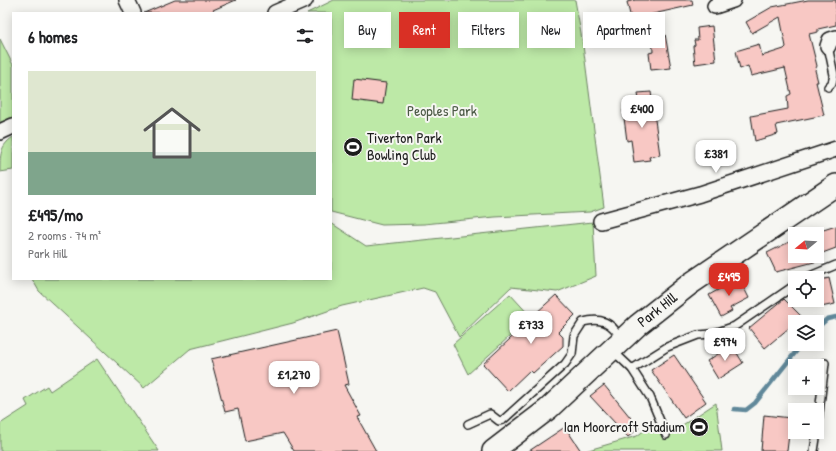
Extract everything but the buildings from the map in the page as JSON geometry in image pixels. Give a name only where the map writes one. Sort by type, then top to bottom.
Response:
[{"type":"street","points":[[127,0],[133,12]]},
{"type":"street","points":[[276,12],[305,0]]},
{"type":"street","points":[[715,6],[733,0]]},
{"type":"street","points":[[0,132],[12,126]]},
{"type":"street","points":[[601,221],[700,194],[836,149]]},
{"type":"street","name":"Park Hill","points":[[493,451],[548,409],[618,346],[638,325],[690,284],[836,186]]},
{"type":"lane","points":[[828,87],[832,83],[834,75],[832,42]]},
{"type":"lane","points":[[822,271],[836,265]]},
{"type":"lane","points":[[632,369],[667,347],[698,335],[712,334],[735,326],[788,290]]},
{"type":"lane","points":[[468,424],[490,414],[498,421],[503,420],[565,364],[572,354],[574,336],[583,322],[594,319],[606,322],[616,330],[618,346],[650,397],[666,435]]},
{"type":"lane","points":[[820,403],[825,363]]},
{"type":"lane","points":[[814,451],[816,439]]},
{"type":"green space","name":"Peoples Park","points":[[334,0],[575,0],[583,45],[604,207],[590,212],[495,217],[424,224],[382,225],[332,212],[332,12],[309,12]]},
{"type":"green space","points":[[0,39],[12,63],[12,117],[0,123]]},
{"type":"green space","points":[[12,138],[12,170],[0,172],[0,161],[3,148]]},
{"type":"green space","points":[[593,222],[596,276],[557,292],[511,287],[459,337],[435,292],[423,288],[342,306],[293,323],[190,349],[144,388],[39,291],[33,280],[332,280],[332,224],[366,246]]},
{"type":"green space","points":[[510,294],[531,317],[468,374],[453,344]]},
{"type":"green space","points":[[97,359],[159,451],[0,451],[0,424],[28,406],[25,400],[47,386],[50,391]]},
{"type":"green space","name":"Ian Moorcroft Stadium","points":[[716,403],[722,451],[585,451],[637,436],[654,423],[658,432],[672,432]]},
{"type":"waterway","points":[[824,322],[827,319],[836,317]]},
{"type":"waterway","points":[[734,409],[746,410],[755,403],[796,351]]},
{"type":"place","name":"Tiverton Park Bowling Club","points":[[353,147]]},
{"type":"place","name":"Ian Moorcroft Stadium","points":[[699,427]]}]
